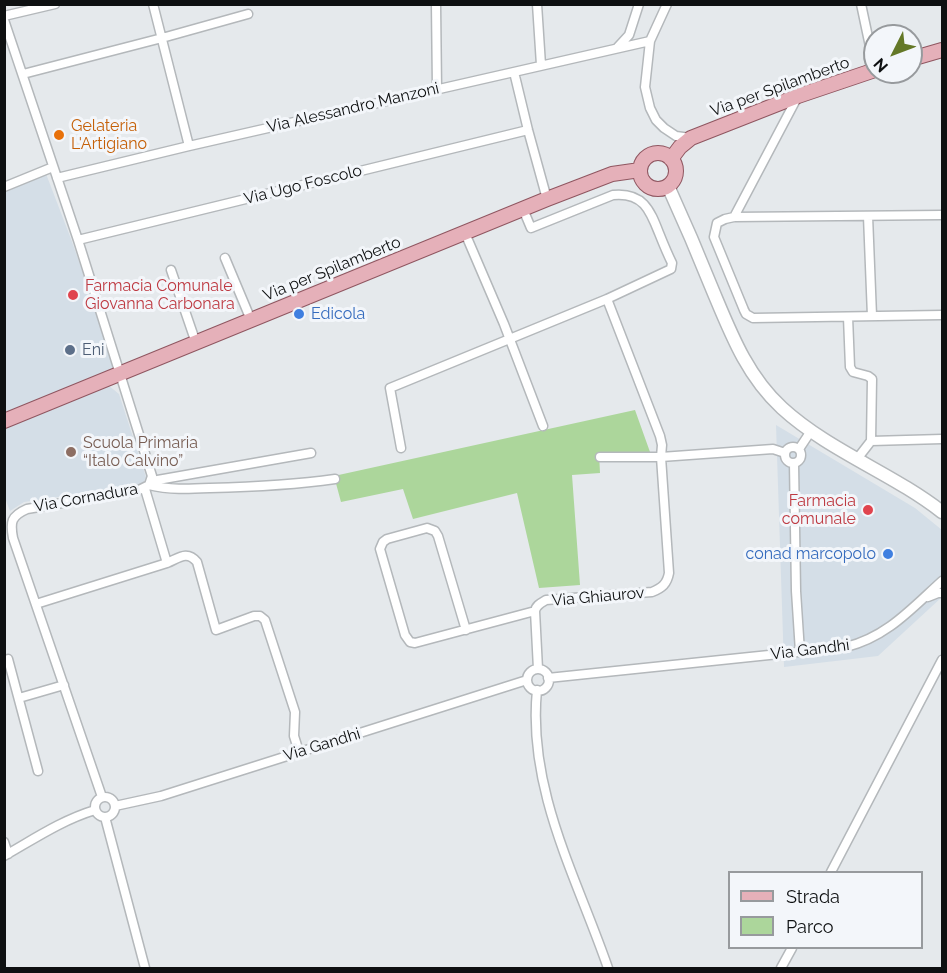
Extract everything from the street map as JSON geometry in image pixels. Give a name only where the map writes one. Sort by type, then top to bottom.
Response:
[{"type":"main road","points":[[923,56],[942,50]]},
{"type":"main road","name":"Via per Spilamberto","points":[[4,421],[547,199],[612,174],[640,170],[642,164],[650,156],[661,153],[671,159],[691,138],[798,96],[863,74]]},
{"type":"main road","points":[[640,170],[644,182],[649,187],[662,189],[675,178],[674,163],[671,159]]},
{"type":"main road","points":[[668,186],[735,344],[764,390],[811,431],[942,512]]},
{"type":"street","points":[[4,18],[55,4]]},
{"type":"street","points":[[153,4],[189,146]]},
{"type":"street","points":[[436,4],[437,89]]},
{"type":"street","points":[[537,4],[541,66]]},
{"type":"street","points":[[617,48],[629,35],[639,4]]},
{"type":"street","points":[[667,4],[650,41],[645,87],[650,108],[656,120],[676,136],[691,138]]},
{"type":"street","points":[[861,4],[865,24]]},
{"type":"street","points":[[23,74],[248,14]]},
{"type":"street","name":"Via Cornadura","points":[[4,18],[78,240],[152,476],[148,485],[27,509],[16,515],[11,525],[13,538],[102,797]]},
{"type":"street","name":"Via Alessandro Manzoni","points":[[57,178],[650,41]]},
{"type":"street","points":[[514,72],[547,199]]},
{"type":"street","points":[[734,217],[798,96]]},
{"type":"street","name":"Via Ugo Foscolo","points":[[78,240],[528,130]]},
{"type":"street","points":[[4,187],[53,167]]},
{"type":"street","points":[[400,448],[390,388],[607,299],[671,269],[672,263],[651,212],[642,201],[628,195],[614,195],[531,228],[523,209]]},
{"type":"street","points":[[942,215],[734,217],[717,223],[714,237],[744,310],[750,317],[758,319],[942,315]]},
{"type":"street","points":[[868,216],[872,316]]},
{"type":"street","points":[[465,233],[510,339],[543,426]]},
{"type":"street","points":[[225,258],[251,320]]},
{"type":"street","points":[[171,270],[196,343]]},
{"type":"street","name":"Via Ghiaurov","points":[[538,669],[535,611],[538,605],[546,600],[652,592],[664,586],[668,580],[662,445],[607,299]]},
{"type":"street","points":[[848,316],[850,367],[853,372],[868,376],[872,380],[871,441],[858,459]]},
{"type":"street","points":[[799,449],[811,431]]},
{"type":"street","points":[[871,441],[942,439]]},
{"type":"street","points":[[785,453],[791,447],[799,449]]},
{"type":"street","points":[[600,456],[661,457],[773,449],[785,453]]},
{"type":"street","points":[[785,453],[787,460],[798,462],[801,458],[799,449]]},
{"type":"street","points":[[148,485],[311,453]]},
{"type":"street","points":[[794,463],[796,591],[800,652]]},
{"type":"street","points":[[148,485],[165,489],[225,488],[335,479]]},
{"type":"street","points":[[148,485],[167,563]]},
{"type":"street","points":[[466,630],[435,531],[427,528],[383,542],[380,549],[407,640],[410,642],[415,644],[466,630],[535,611]]},
{"type":"street","points":[[36,604],[190,555],[197,562],[216,630],[254,616],[260,616],[265,620],[295,712],[294,736],[299,752]]},
{"type":"street","name":"Via Gandhi","points":[[548,678],[835,649],[867,641],[891,627],[942,580]]},
{"type":"street","points":[[922,600],[942,592]]},
{"type":"street","points":[[8,659],[38,771]]},
{"type":"street","points":[[832,871],[942,660]]},
{"type":"street","points":[[538,669],[545,672],[548,678],[547,686],[537,690],[529,686],[527,680],[532,671],[538,669]]},
{"type":"street","name":"Via Gandhi","points":[[115,806],[161,796],[527,680]]},
{"type":"street","points":[[19,698],[64,686]]},
{"type":"street","points":[[537,690],[537,748],[546,796],[555,828],[608,969]]},
{"type":"street","points":[[102,797],[112,800],[115,806],[114,812],[105,817],[99,816],[95,810],[96,802],[102,797]]},
{"type":"street","points":[[4,842],[6,855],[78,815],[95,810]]},
{"type":"street","points":[[105,817],[145,969]]},
{"type":"street","points":[[781,969],[791,949]]},
{"type":"shaded area","points":[[43,166],[119,374],[5,422],[5,182]]},
{"type":"shaded area","name":"Scuola Primaria “Italo Calvino”","points":[[108,385],[119,394],[146,477],[144,482],[141,485],[24,502],[10,511],[5,498],[4,427]]},
{"type":"shaded area","points":[[776,425],[915,508],[942,530],[942,597],[878,656],[784,667]]},
{"type":"green space","points":[[635,410],[650,452],[599,453],[600,473],[572,475],[580,585],[539,588],[517,493],[413,519],[403,489],[341,502],[334,476]]},
{"type":"place","name":"Gelateria L'Artigiano","points":[[59,135]]},
{"type":"place","name":"Farmacia Comunale Giovanna Carbonara","points":[[73,295]]},
{"type":"place","name":"Edicola","points":[[299,314]]},
{"type":"place","name":"Eni","points":[[70,350]]},
{"type":"place","name":"Scuola Primaria “Italo Calvino”","points":[[71,452]]},
{"type":"place","name":"Farmacia comunale","points":[[868,510]]},
{"type":"place","name":"conad marcopolo","points":[[888,554]]}]
